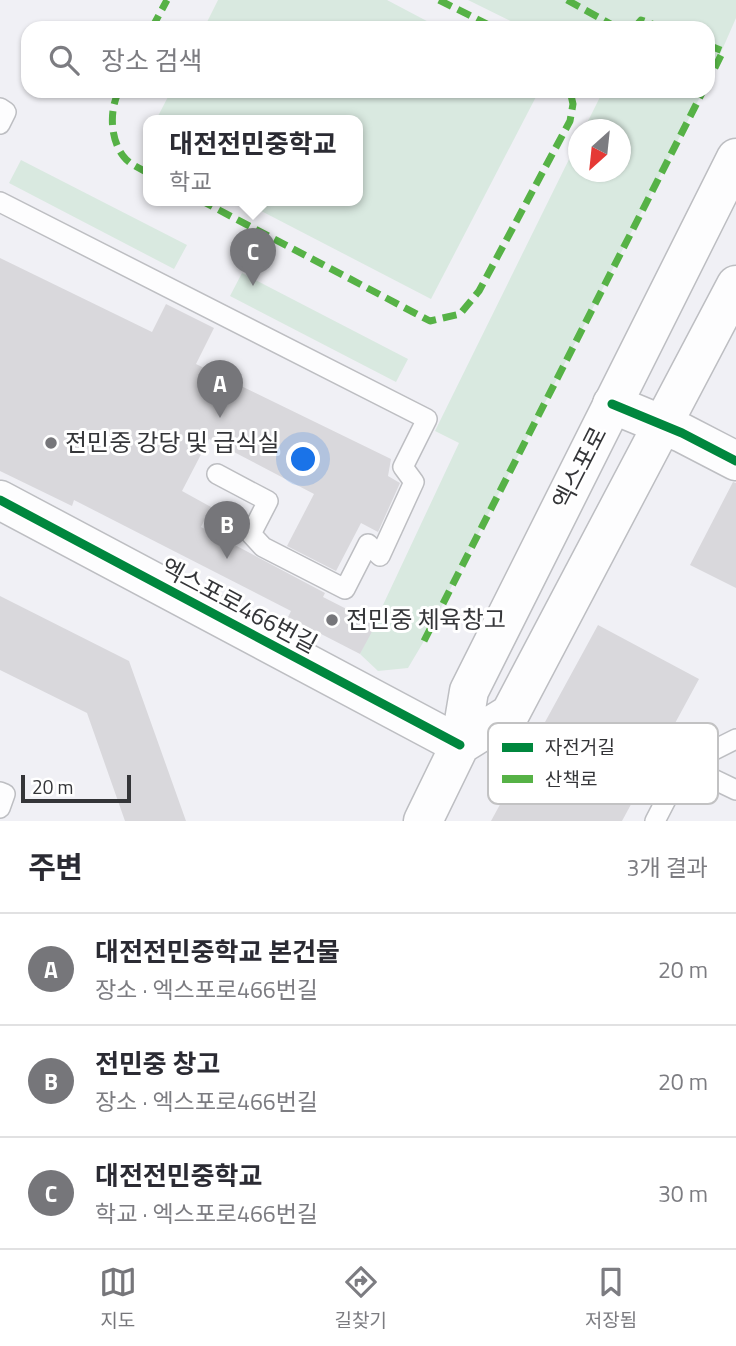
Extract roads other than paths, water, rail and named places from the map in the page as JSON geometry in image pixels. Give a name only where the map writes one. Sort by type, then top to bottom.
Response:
[{"type":"main road","name":"엑스포로","points":[[422,821],[460,745],[469,691],[736,158]]},
{"type":"main road","points":[[495,723],[510,714],[736,285]]},
{"type":"main road","points":[[612,404],[736,461]]},
{"type":"main road","name":"엑스포로466번길","points":[[0,500],[460,745]]},
{"type":"main road","points":[[460,745],[488,728]]},
{"type":"lane","points":[[0,108],[6,112],[0,124]]},
{"type":"lane","points":[[0,202],[427,419],[403,467],[414,482],[380,556],[368,544],[345,589],[263,547],[251,534],[268,501],[217,474]]},
{"type":"lane","points":[[718,748],[736,739]]},
{"type":"lane","points":[[718,781],[736,790]]},
{"type":"lane","points":[[0,792],[5,794],[0,808]]},
{"type":"lane","points":[[655,821],[664,804]]},
{"type":"place","name":"대전전민중학교","points":[[253,286]]},
{"type":"place","name":"대전전민중학교 본건물","points":[[220,418]]},
{"type":"place","name":"전민중 강당 및 급식실","points":[[51,443]]},
{"type":"place","name":"전민중 창고","points":[[227,559]]},
{"type":"place","name":"전민중 체육창고","points":[[332,620]]}]
